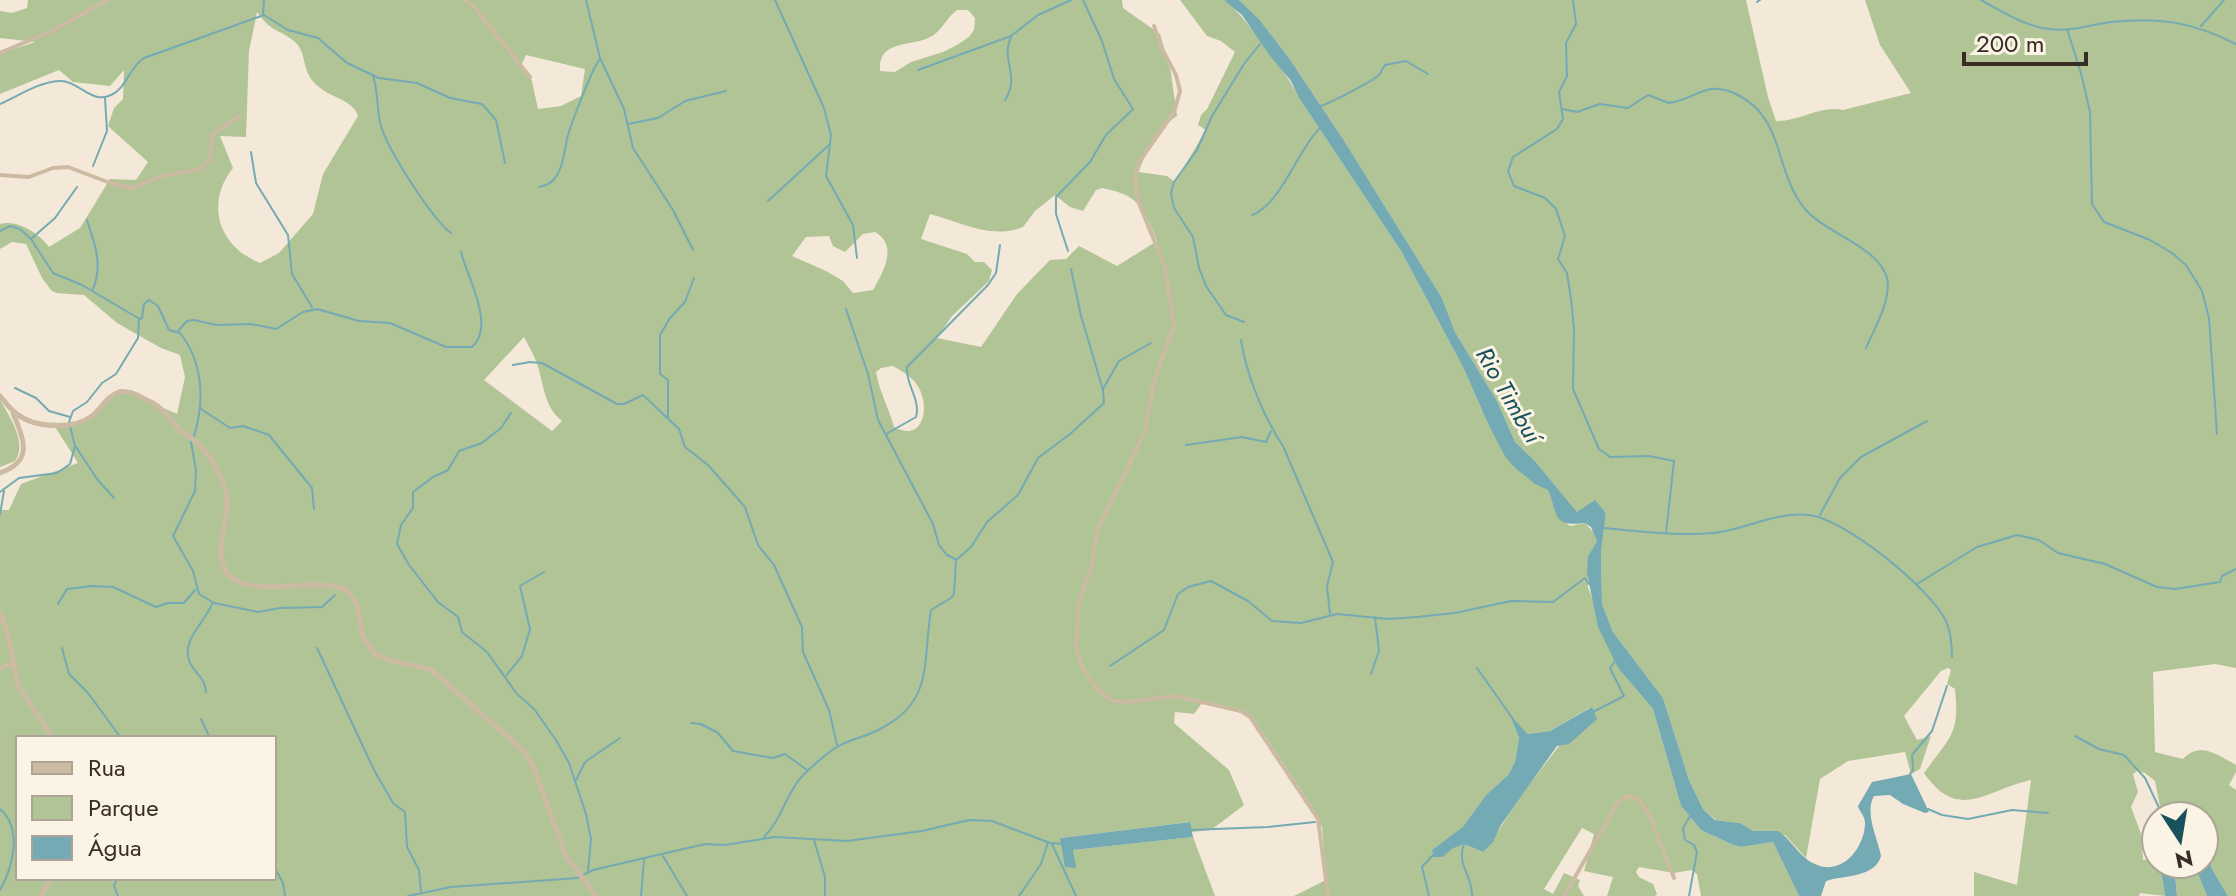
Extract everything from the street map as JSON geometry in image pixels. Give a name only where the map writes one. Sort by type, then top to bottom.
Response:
[{"type":"street","points":[[0,53],[52,31],[108,0]]},
{"type":"street","points":[[465,0],[530,77]]},
{"type":"street","points":[[1154,26],[1180,91],[1174,112],[1139,162],[1135,178],[1138,201],[1165,267],[1174,325],[1154,382],[1145,431],[1097,531],[1092,565],[1079,602],[1076,648],[1082,667],[1096,688],[1112,701],[1175,696],[1241,711],[1250,717],[1318,819],[1328,896]]},
{"type":"street","points":[[0,175],[29,177],[53,168],[68,167],[133,188],[158,177],[201,169],[210,159],[213,134],[240,116]]},
{"type":"street","points":[[0,396],[23,418],[67,427],[89,419],[109,398],[121,392],[133,394],[162,408],[182,433],[199,445],[224,485],[226,525],[220,557],[225,572],[238,582],[253,586],[317,585],[347,590],[357,604],[363,637],[375,654],[430,669],[524,751],[535,771],[566,856],[596,896]]},
{"type":"street","points":[[0,473],[16,465],[23,455],[22,438],[11,409]]},
{"type":"street","points":[[0,613],[22,693],[52,736]]},
{"type":"street","points":[[0,669],[12,663]]},
{"type":"street","points":[[1564,896],[1617,804],[1627,796],[1638,799],[1649,814],[1674,878]]},
{"type":"green space","points":[[28,0],[1122,0],[1123,8],[1160,34],[1171,73],[1177,116],[1154,141],[1139,172],[1167,176],[1175,182],[1206,130],[1198,125],[1201,115],[1207,109],[1235,52],[1221,41],[1207,36],[1180,0],[1224,0],[1252,29],[1277,62],[1401,251],[1463,367],[1489,426],[1513,466],[1548,489],[1556,514],[1570,526],[1585,523],[1595,534],[1597,541],[1588,556],[1588,587],[1618,668],[1653,709],[1681,806],[1701,830],[1733,845],[1741,847],[1773,842],[1799,896],[1701,896],[1697,874],[1692,870],[1674,873],[1639,867],[1636,872],[1653,884],[1655,896],[1607,896],[1613,877],[1584,871],[1594,834],[1582,828],[1544,889],[1553,894],[1564,873],[1580,880],[1578,886],[1584,896],[1294,896],[1326,880],[1322,827],[1313,808],[1249,715],[1202,703],[1194,714],[1175,712],[1174,723],[1229,770],[1244,805],[1211,830],[1191,832],[1189,822],[1060,838],[1075,868],[1073,850],[1193,837],[1215,896],[0,896],[0,510],[9,510],[21,484],[78,463],[52,422],[83,421],[120,389],[177,414],[185,377],[180,355],[117,323],[84,295],[51,290],[26,244],[12,242],[0,249],[0,224],[7,223],[27,228],[49,247],[80,228],[110,179],[136,180],[148,162],[108,126],[114,108],[123,99],[124,70],[110,86],[73,82],[59,70],[0,94],[0,54],[35,42],[0,38],[0,11],[12,13],[27,8]],"holes":[[[957,10],[968,10],[975,18],[974,30],[969,37],[943,52],[911,62],[895,72],[880,71],[881,61],[889,49],[933,36]],[[257,12],[272,28],[296,43],[313,81],[324,91],[352,106],[358,116],[323,174],[313,214],[279,253],[260,263],[234,246],[220,222],[218,209],[224,181],[233,168],[220,136],[246,137],[249,51]],[[526,55],[585,69],[581,96],[561,106],[538,109],[531,77],[521,66]],[[1096,190],[1115,191],[1132,199],[1143,212],[1157,241],[1117,266],[1079,246],[1066,259],[1050,260],[1017,294],[981,347],[937,338],[952,316],[989,281],[992,270],[984,262],[975,262],[967,254],[921,239],[930,214],[988,231],[1011,231],[1023,227],[1035,211],[1055,195],[1070,207],[1083,211]],[[875,232],[886,244],[888,252],[873,290],[853,293],[843,281],[792,256],[806,237],[829,236],[833,246],[845,252],[863,234]],[[524,337],[536,361],[551,408],[562,421],[552,431],[484,380]],[[893,366],[917,384],[924,405],[918,427],[904,431],[894,427],[879,386],[876,372]],[[1591,707],[1540,771],[1483,852],[1464,844],[1443,857],[1433,857],[1432,850],[1463,828],[1486,795],[1508,775],[1515,762],[1519,738],[1511,717],[1528,734],[1550,731]]]},
{"type":"green space","points":[[1239,0],[1746,0],[1768,97],[1776,121],[1785,121],[1911,93],[1880,45],[1865,0],[2236,0],[2236,668],[2215,664],[2153,672],[2155,752],[2183,759],[2202,750],[2236,765],[2229,785],[2236,790],[2236,896],[2228,896],[2219,880],[2220,800],[2159,800],[2155,781],[2137,771],[2133,774],[2138,792],[2131,807],[2140,831],[2140,880],[2162,880],[2165,896],[2140,893],[2139,896],[1974,896],[1974,872],[2017,885],[2031,780],[1961,800],[1949,797],[1924,773],[1947,743],[1954,726],[1955,689],[1947,684],[1951,670],[1948,668],[1941,671],[1904,716],[1917,740],[1931,736],[1920,769],[1911,774],[1905,752],[1848,761],[1820,779],[1806,858],[1785,835],[1753,831],[1740,823],[1716,820],[1703,809],[1689,780],[1663,698],[1613,632],[1602,604],[1601,552],[1606,512],[1577,512],[1515,442],[1497,401],[1455,332],[1442,298],[1343,139],[1259,19]]},
{"type":"green space","points":[[0,400],[16,430],[19,446],[15,461],[0,467]]},
{"type":"green space","points":[[2176,880],[2200,880],[2207,896],[2177,896]]},
{"type":"water","points":[[1224,0],[1239,0],[1259,19],[1343,139],[1442,298],[1455,332],[1497,401],[1515,442],[1577,512],[1595,500],[1606,513],[1601,552],[1602,604],[1613,632],[1663,698],[1689,780],[1703,809],[1715,820],[1740,823],[1753,831],[1778,831],[1810,861],[1825,867],[1834,866],[1850,857],[1861,841],[1865,823],[1858,806],[1872,782],[1911,774],[1929,812],[1903,804],[1890,795],[1874,796],[1870,810],[1881,856],[1872,868],[1826,881],[1821,896],[1799,896],[1773,842],[1741,847],[1733,845],[1701,830],[1681,806],[1653,709],[1618,668],[1598,627],[1587,573],[1588,556],[1597,541],[1591,527],[1585,523],[1561,521],[1548,490],[1535,484],[1505,456],[1463,367],[1401,251],[1299,98],[1291,81],[1242,15]]},
{"type":"water","points":[[1592,707],[1597,719],[1569,744],[1557,746],[1501,825],[1493,842],[1483,852],[1464,844],[1443,857],[1433,857],[1432,850],[1463,827],[1486,795],[1508,775],[1515,762],[1519,738],[1510,715],[1528,734],[1550,731]]},
{"type":"water","points":[[1190,822],[1193,837],[1073,850],[1076,868],[1065,867],[1060,838]]},
{"type":"water","points":[[2162,880],[2176,880],[2177,896],[2165,896]]},
{"type":"water","points":[[2200,880],[2219,880],[2228,896],[2207,896]]},
{"type":"waterway","points":[[263,14],[264,0]]},
{"type":"waterway","points":[[586,0],[600,58],[624,109],[633,148],[673,210],[693,250]]},
{"type":"waterway","points":[[775,0],[824,108],[831,135],[826,176],[853,225],[857,258]]},
{"type":"waterway","points":[[918,70],[1011,36],[1038,15],[1071,0]]},
{"type":"waterway","points":[[1068,251],[1056,214],[1056,197],[1090,162],[1106,135],[1133,109],[1114,79],[1102,41],[1083,0]]},
{"type":"waterway","points":[[1573,0],[1576,24],[1566,43],[1567,76],[1559,92],[1563,119],[1557,129],[1513,157],[1508,171],[1514,186],[1545,198],[1556,209],[1565,236],[1558,259],[1567,273],[1571,299],[1573,389],[1599,449],[1610,457],[1649,456],[1674,461],[1666,533]]},
{"type":"waterway","points":[[1981,0],[2022,22],[2049,29],[2072,29],[2111,22],[2160,21],[2190,26],[2236,44]]},
{"type":"waterway","points":[[2201,26],[2224,0]]},
{"type":"waterway","points":[[0,104],[36,87],[59,81],[98,97],[111,95],[121,88],[144,58],[264,15],[288,30],[318,38],[347,63],[379,78],[417,83],[450,98],[482,104],[496,120],[505,163]]},
{"type":"waterway","points":[[2067,29],[2090,112],[2092,204],[2104,222],[2150,240],[2172,253],[2186,265],[2202,291],[2209,318],[2217,434]]},
{"type":"waterway","points":[[1005,100],[1011,83],[1008,53],[1011,37]]},
{"type":"waterway","points":[[1244,322],[1226,315],[1206,286],[1193,237],[1174,208],[1171,193],[1174,182],[1197,150],[1212,116],[1260,44]]},
{"type":"waterway","points":[[539,187],[550,183],[559,172],[568,135],[600,59]]},
{"type":"waterway","points":[[1320,106],[1374,79],[1385,65],[1406,61],[1428,74]]},
{"type":"waterway","points":[[373,76],[379,120],[385,137],[422,199],[451,233]]},
{"type":"waterway","points":[[1563,109],[1577,112],[1600,104],[1628,108],[1648,95],[1669,103],[1710,89],[1738,95],[1753,105],[1772,131],[1794,193],[1804,208],[1863,249],[1882,267],[1887,278],[1887,295],[1866,348]]},
{"type":"waterway","points":[[628,124],[658,118],[685,101],[726,91]]},
{"type":"waterway","points":[[93,166],[107,131],[105,98]]},
{"type":"waterway","points":[[1252,215],[1272,200],[1319,129]]},
{"type":"waterway","points":[[768,201],[829,145]]},
{"type":"waterway","points":[[251,152],[256,183],[288,235],[292,274],[312,307]]},
{"type":"waterway","points":[[31,239],[55,218],[77,187]]},
{"type":"waterway","points":[[87,220],[98,263],[93,289]]},
{"type":"waterway","points":[[0,231],[10,226],[20,229],[31,239],[53,273],[82,285],[138,318]]},
{"type":"waterway","points":[[886,434],[916,417],[907,367],[988,285],[996,273],[1000,245]]},
{"type":"waterway","points":[[178,331],[187,321],[194,320],[216,325],[251,324],[276,329],[303,312],[317,309],[359,321],[390,323],[446,347],[472,347],[479,338],[481,314],[461,252]]},
{"type":"waterway","points":[[764,837],[796,784],[810,768],[832,750],[876,731],[908,708],[922,680],[931,610],[954,594],[956,560],[971,547],[987,522],[1018,495],[1038,458],[1104,403],[1071,269]]},
{"type":"waterway","points":[[668,418],[668,380],[660,374],[660,335],[685,302],[694,278]]},
{"type":"waterway","points":[[0,492],[19,478],[57,473],[70,464],[75,446],[69,422],[73,411],[116,374],[138,338],[139,319],[142,318],[144,304],[149,300],[158,306],[169,330],[180,333],[193,356],[200,382],[200,409],[194,436]]},
{"type":"waterway","points":[[846,309],[868,374],[878,420],[933,524],[939,545],[955,559]]},
{"type":"waterway","points":[[1241,340],[1257,395],[1283,446],[1333,562],[1327,586],[1330,614]]},
{"type":"waterway","points":[[1103,389],[1119,361],[1151,343]]},
{"type":"waterway","points":[[513,365],[542,363],[617,404],[643,395],[679,429],[685,447],[708,465],[745,507],[758,545],[774,565],[802,627],[803,652],[829,710],[837,745]]},
{"type":"waterway","points":[[15,388],[36,398],[49,411],[70,417]]},
{"type":"waterway","points":[[201,409],[230,428],[243,426],[269,435],[312,488],[314,509]]},
{"type":"waterway","points":[[511,413],[501,428],[482,443],[459,451],[448,470],[413,492],[413,508],[401,525],[397,544],[438,602],[458,617],[462,632],[487,652],[556,740],[569,763],[586,814],[591,839],[588,871]]},
{"type":"waterway","points":[[1820,515],[1840,478],[1861,457],[1927,421]]},
{"type":"waterway","points":[[1186,445],[1242,437],[1266,442],[1271,431]]},
{"type":"waterway","points":[[191,442],[196,470],[195,491],[173,536],[193,571],[199,594],[214,603],[258,612],[322,607],[335,595]]},
{"type":"waterway","points":[[76,447],[114,498]]},
{"type":"waterway","points":[[0,514],[4,491]]},
{"type":"waterway","points":[[1603,528],[1699,534],[1785,516],[1809,515],[1825,519],[1885,557],[1923,591],[1946,621],[1952,657]]},
{"type":"waterway","points":[[1917,584],[1977,547],[2017,535],[2039,540],[2058,553],[2105,564],[2157,587],[2175,589],[2220,582],[2222,576],[2236,569]]},
{"type":"waterway","points":[[506,676],[522,656],[530,629],[520,586],[544,572]]},
{"type":"waterway","points":[[1110,666],[1164,630],[1178,594],[1188,587],[1211,581],[1248,601],[1272,621],[1301,623],[1337,614],[1388,619],[1455,613],[1511,601],[1553,602],[1585,578],[1589,584]]},
{"type":"waterway","points":[[58,604],[67,589],[92,586],[113,587],[156,607],[184,603],[195,590]]},
{"type":"waterway","points":[[206,692],[202,679],[190,663],[188,647],[212,604]]},
{"type":"waterway","points":[[1371,674],[1379,651],[1375,617]]},
{"type":"waterway","points":[[62,648],[69,674],[88,693],[120,736]]},
{"type":"waterway","points":[[317,648],[374,770],[393,803],[405,812],[407,847],[419,870],[421,891]]},
{"type":"waterway","points":[[1593,712],[1624,696],[1610,668],[1616,660]]},
{"type":"waterway","points":[[1477,668],[1513,719]]},
{"type":"waterway","points":[[1910,774],[1913,770],[1912,755],[1932,731],[1947,686]]},
{"type":"waterway","points":[[201,719],[209,736]]},
{"type":"waterway","points":[[691,723],[701,724],[718,733],[733,751],[773,758],[785,754],[807,770]]},
{"type":"waterway","points":[[2075,736],[2099,749],[2124,755],[2145,778],[2155,800]]},
{"type":"waterway","points":[[576,780],[585,762],[620,738]]},
{"type":"waterway","points":[[0,809],[7,817],[14,837],[12,860],[0,890]]},
{"type":"waterway","points":[[1928,809],[1942,815],[1968,819],[2012,810],[2048,813]]},
{"type":"waterway","points":[[1689,896],[1697,852],[1694,845],[1685,840],[1683,828],[1691,815]]},
{"type":"waterway","points":[[408,896],[451,887],[577,878],[593,870],[705,844],[725,845],[775,837],[847,841],[922,831],[969,820],[992,821],[1050,843],[1063,844]]},
{"type":"waterway","points":[[1189,830],[1315,822]]},
{"type":"waterway","points":[[814,840],[825,877],[825,896]]},
{"type":"waterway","points":[[1019,896],[1041,864],[1048,842]]},
{"type":"waterway","points":[[1052,844],[1076,896]]},
{"type":"waterway","points":[[1464,844],[1463,865],[1472,896]]},
{"type":"waterway","points":[[1429,896],[1422,867],[1433,855]]},
{"type":"waterway","points":[[663,856],[687,896]]},
{"type":"waterway","points":[[641,896],[644,860]]},
{"type":"waterway","points":[[276,870],[285,896]]},
{"type":"waterway","points":[[116,880],[114,886],[118,896]]},
{"type":"water label","name":"Rio Timbuí","points":[[1509,395]]}]
